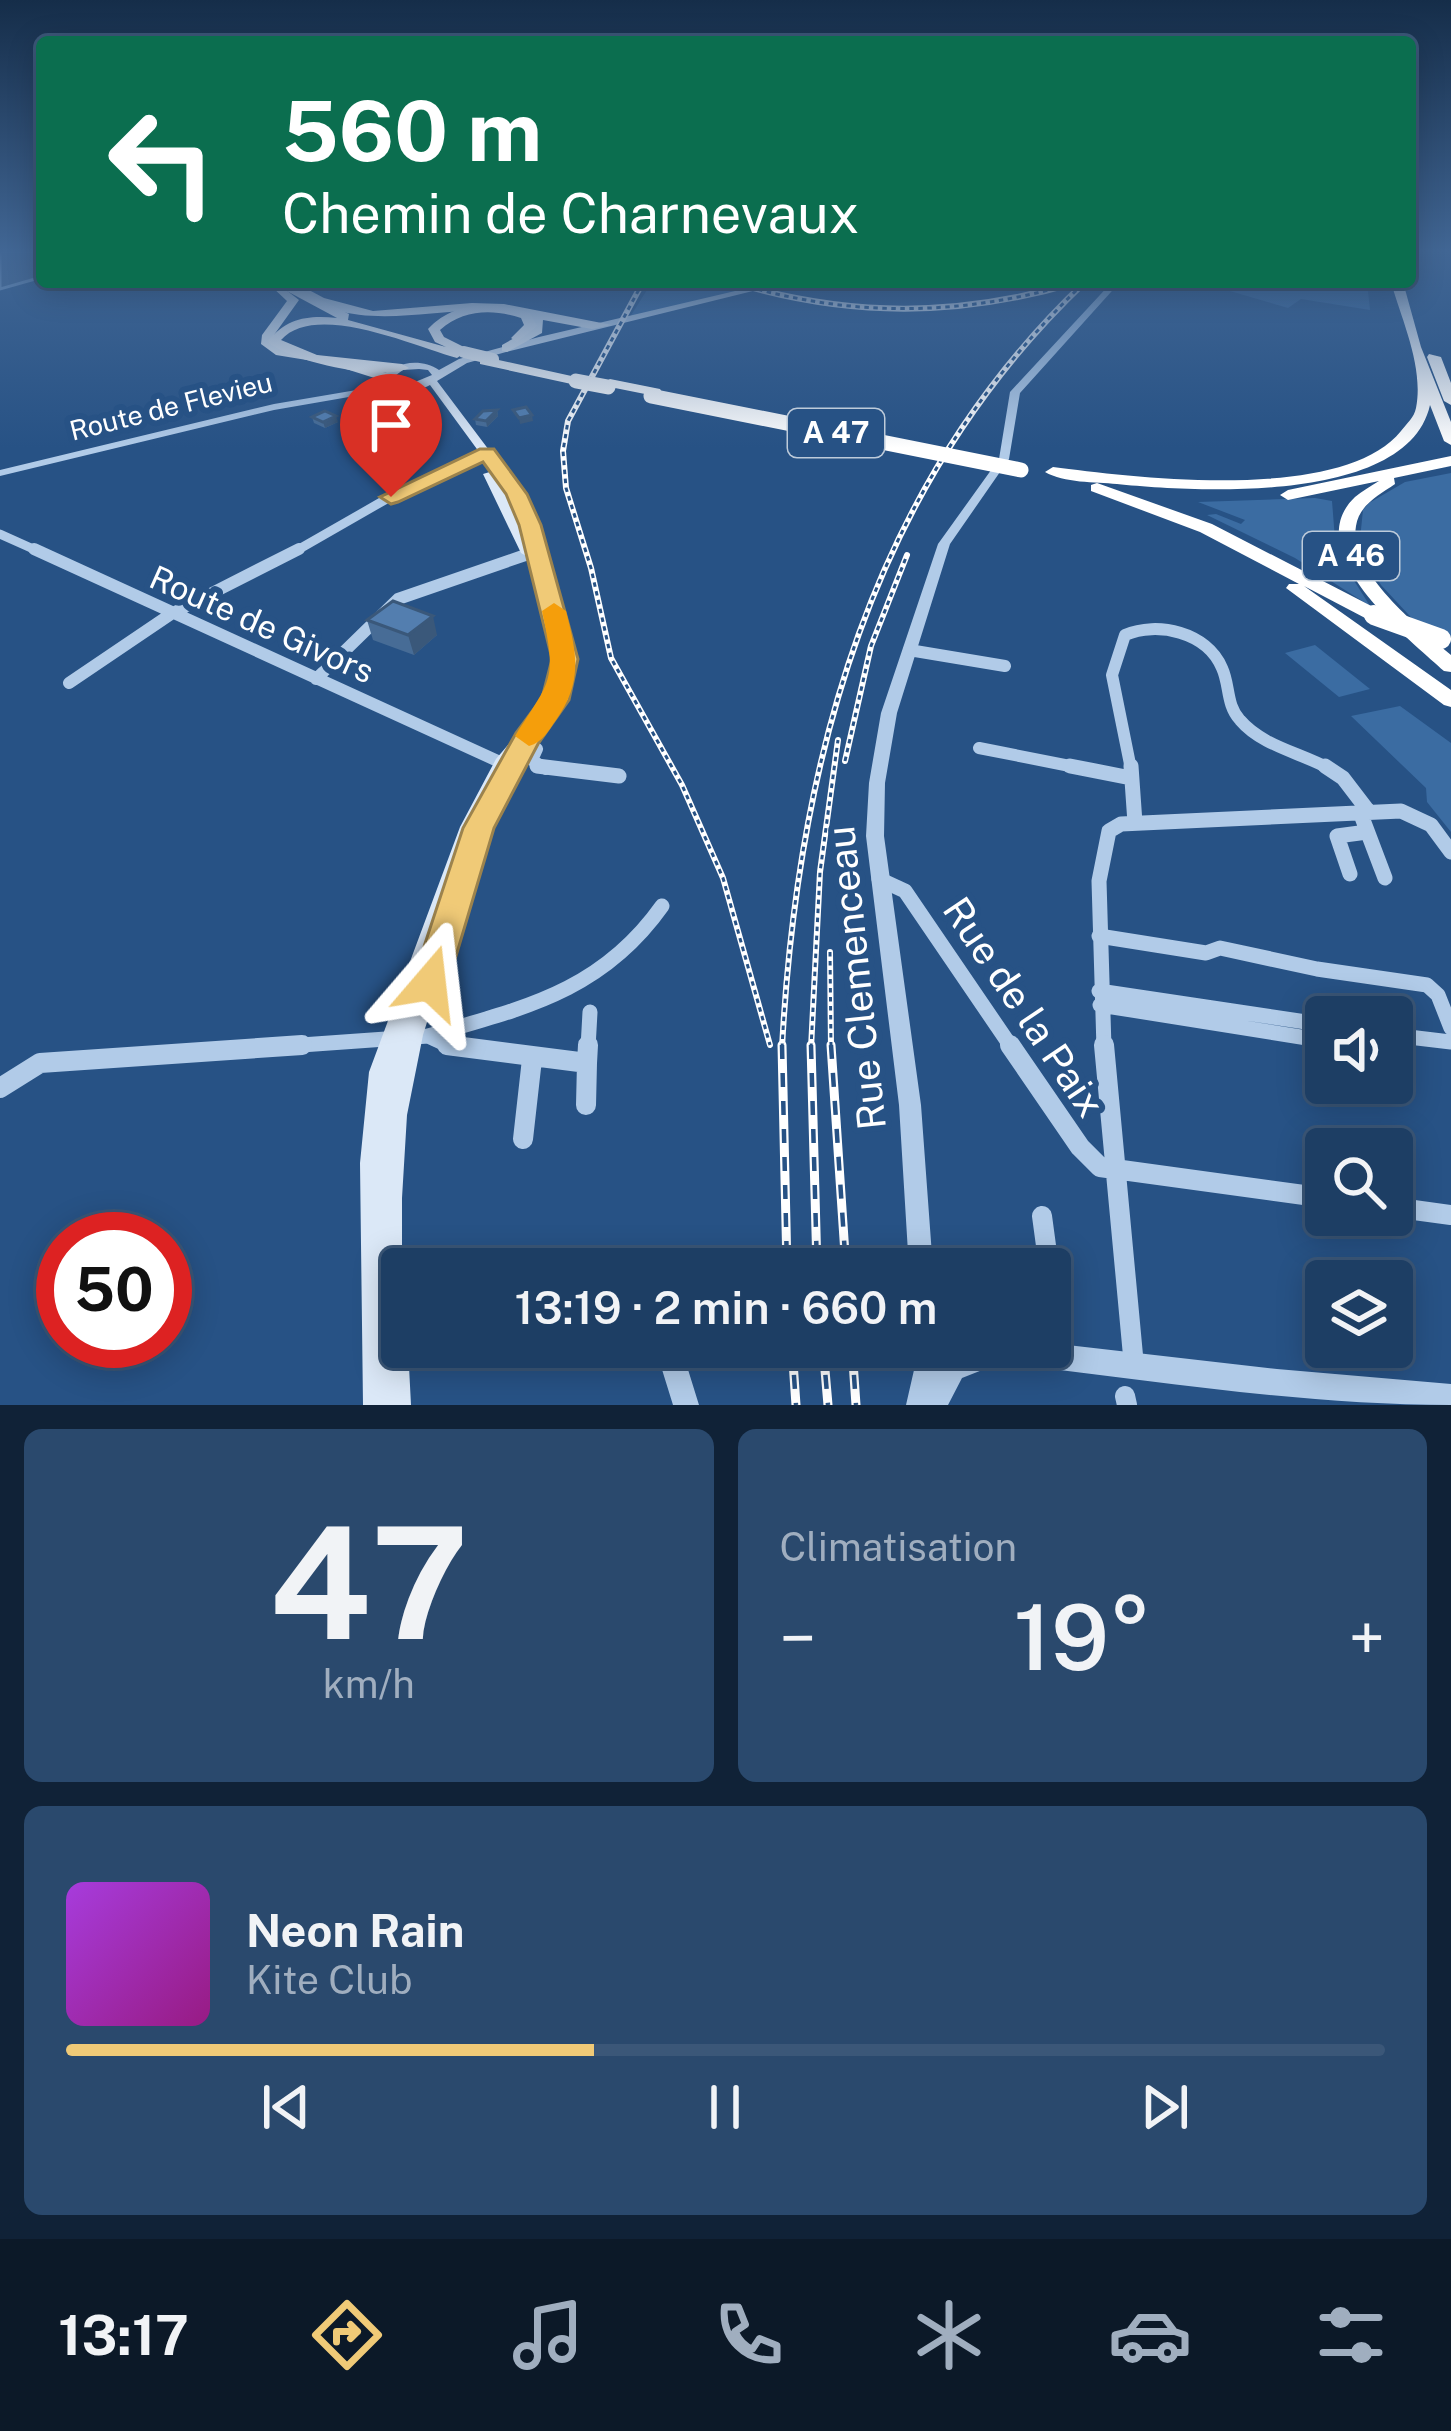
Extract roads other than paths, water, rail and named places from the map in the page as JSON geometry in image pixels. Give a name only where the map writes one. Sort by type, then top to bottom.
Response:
[{"type":"highway","points":[[280,317],[268,334],[269,346],[391,383]]},
{"type":"highway","name":"A 47","points":[[344,317],[402,338],[464,352],[511,345],[578,379],[1022,468],[1209,487],[1327,474],[1376,457],[1409,433],[1422,411],[1423,371]]},
{"type":"highway","name":"A 47","points":[[359,317],[464,352]]},
{"type":"highway","points":[[453,317],[436,325],[434,333],[464,352]]},
{"type":"highway","points":[[495,317],[511,345]]},
{"type":"highway","points":[[511,345],[526,317]]},
{"type":"highway","points":[[1407,317],[1451,440]]},
{"type":"highway","points":[[1421,317],[1451,401]]},
{"type":"highway","points":[[402,338],[346,322],[320,321],[286,328],[274,341],[299,353],[374,368],[402,368]]},
{"type":"highway","points":[[511,345],[571,326],[606,326]]},
{"type":"highway","points":[[1430,345],[1451,377]]},
{"type":"highway","name":"A 47","points":[[1053,472],[1165,493],[1264,497],[1325,490],[1446,465]]},
{"type":"highway","name":"A 46","points":[[1446,465],[1396,478],[1370,491],[1349,515],[1347,538],[1355,566],[1376,596],[1451,666]]},
{"type":"highway","name":"A 47","points":[[1022,468],[1143,503],[1206,528],[1381,622],[1448,646]]},
{"type":"highway","points":[[1143,503],[1258,563],[1451,700]]},
{"type":"main road","points":[[391,383],[436,379],[455,364],[511,345],[642,317]]},
{"type":"main road","points":[[391,383],[402,368],[606,326]]},
{"type":"main road","points":[[511,345],[551,339]]},
{"type":"main road","points":[[422,366],[435,370],[481,454]]},
{"type":"main road","points":[[382,1248],[371,1162],[381,1072],[411,1038],[479,828],[526,740],[556,700],[565,659],[516,494],[431,403],[391,383]]},
{"type":"main road","points":[[411,1038],[469,827],[502,763],[526,740]]},
{"type":"main road","points":[[378,1405],[381,1368]]},
{"type":"main road","points":[[391,1368],[392,1405]]},
{"type":"street","name":"Rue Clemenceau","points":[[920,1248],[910,1105],[879,879],[877,783],[889,712],[944,544],[953,525],[997,472],[1019,386],[1084,317]]},
{"type":"street","name":"Route de Flevieu","points":[[0,473],[391,383]]},
{"type":"street","points":[[69,683],[171,614],[249,578],[391,497],[481,454]]},
{"type":"street","name":"Route de Givors","points":[[0,534],[502,763]]},
{"type":"street","points":[[316,679],[398,598],[487,572],[502,560],[534,552]]},
{"type":"street","points":[[1135,823],[1127,732],[1112,695],[1110,667],[1125,635],[1141,628],[1162,628],[1187,637],[1219,662],[1228,702],[1241,723],[1333,770],[1364,812],[1385,878]]},
{"type":"street","points":[[909,650],[1005,666]]},
{"type":"street","points":[[526,740],[537,748],[532,760],[539,768],[619,776]]},
{"type":"street","points":[[979,748],[1131,778]]},
{"type":"street","points":[[1134,1366],[1100,998],[1099,881],[1109,831],[1135,823],[1400,812],[1421,818],[1451,852]]},
{"type":"street","points":[[1350,874],[1337,836],[1367,832]]},
{"type":"street","name":"Rue de la Paix","points":[[879,879],[904,891],[1080,1147],[1100,1167],[1115,1169]]},
{"type":"street","points":[[0,1088],[40,1063],[411,1038],[577,989],[634,949],[662,906]]},
{"type":"street","points":[[1099,936],[1206,953],[1220,948],[1426,985],[1438,995],[1451,1028]]},
{"type":"street","points":[[1100,998],[1305,1022]]},
{"type":"street","points":[[1100,998],[1305,1037]]},
{"type":"street","points":[[586,1105],[590,1012]]},
{"type":"street","points":[[1413,1037],[1451,1042]]},
{"type":"street","points":[[411,1038],[586,1064]]},
{"type":"street","points":[[524,1139],[532,1059]]},
{"type":"street","points":[[1115,1169],[1305,1195]]},
{"type":"street","points":[[1413,1210],[1451,1215]]},
{"type":"street","points":[[1042,1216],[1046,1248]]},
{"type":"street","points":[[1071,1358],[1451,1397]]},
{"type":"street","points":[[675,1368],[686,1405]]},
{"type":"street","points":[[926,1405],[937,1368]]},
{"type":"railway","points":[[624,317],[568,421],[563,451],[566,488],[591,568],[611,658],[682,785],[723,878],[770,1045]]},
{"type":"railway","points":[[782,1047],[806,836],[828,733],[859,634],[899,538],[949,447],[1011,361],[1053,317]]},
{"type":"railway","points":[[845,761],[871,646],[907,555]]},
{"type":"railway","points":[[811,1047],[820,872],[838,740]]},
{"type":"railway","points":[[830,952],[831,1048]]},
{"type":"railway","points":[[831,1045],[845,1248]]},
{"type":"railway","points":[[782,1047],[787,1248]]},
{"type":"railway","points":[[811,1047],[816,1248]]},
{"type":"railway","points":[[793,1368],[796,1405]]},
{"type":"railway","points":[[825,1368],[828,1405]]},
{"type":"railway","points":[[853,1368],[856,1405]]}]
